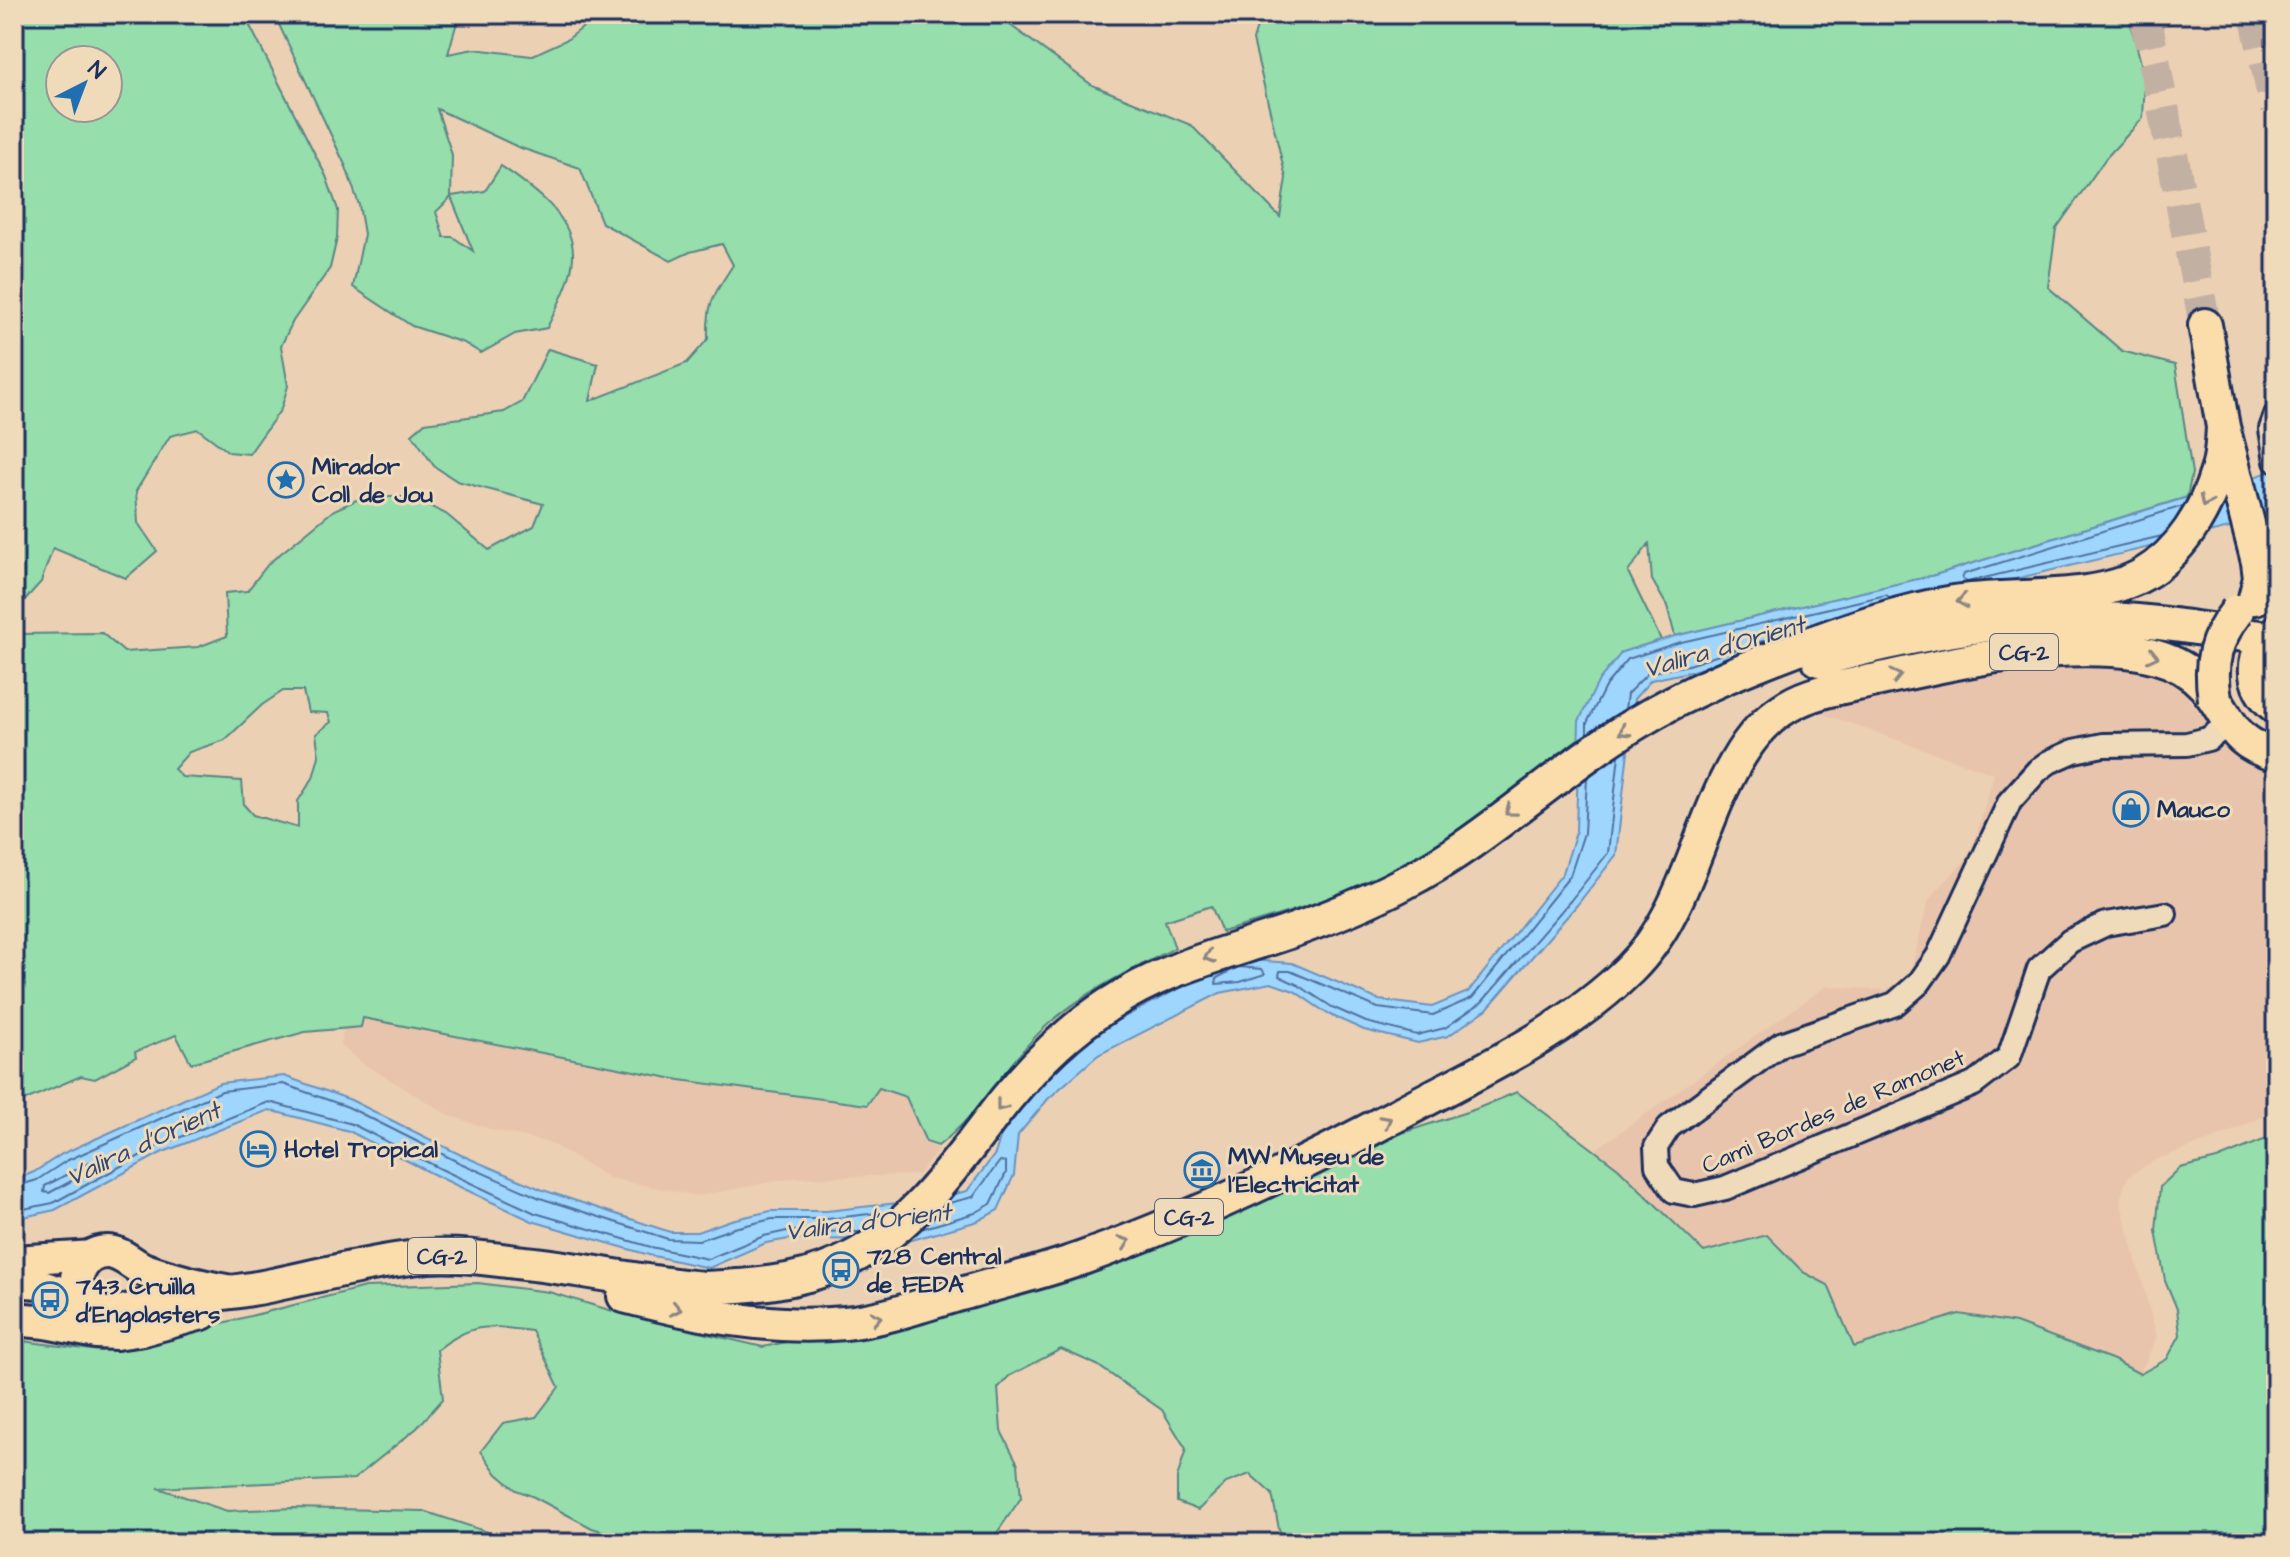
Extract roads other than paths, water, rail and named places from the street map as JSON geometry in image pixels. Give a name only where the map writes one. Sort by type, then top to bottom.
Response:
[{"type":"highway","points":[[2205,325],[2223,427],[2260,578],[2256,600],[2222,630],[2214,652],[2211,675],[2222,712]]},
{"type":"highway","points":[[2088,591],[2122,585],[2147,573],[2171,553],[2190,530],[2219,468],[2223,427]]},
{"type":"highway","name":"CG-2","points":[[14,1319],[85,1313],[232,1292],[363,1265],[430,1256],[467,1256],[570,1267],[704,1288],[792,1279],[839,1264],[873,1245],[930,1196],[1009,1096],[1046,1056],[1106,1006],[1175,968],[1283,934],[1408,882],[1453,854],[1573,764],[1677,699],[1715,680],[1867,623],[1989,597],[2088,591],[2207,611],[2256,600]]},
{"type":"highway","points":[[1677,699],[1848,652],[1966,626],[2103,619],[2272,635]]},
{"type":"highway","points":[[2189,629],[2229,650],[2255,671],[2264,696],[2276,707]]},
{"type":"highway","points":[[2255,671],[2260,650],[2272,635]]},
{"type":"highway","name":"CG-2","points":[[521,1262],[588,1287],[729,1320],[799,1325],[846,1323],[888,1316],[1078,1260],[1185,1219],[1356,1138],[1517,1053],[1552,1031],[1627,972],[1651,945],[1667,919],[1734,765],[1755,734],[1792,704],[1820,693],[2003,654],[2086,649],[2144,653],[2171,660],[2187,669],[2245,740],[2276,755]]},
{"type":"highway","points":[[1552,1031],[1635,937],[1651,911],[1707,780],[1725,749],[1752,714],[1794,681],[1848,652]]},
{"type":"highway","name":"CG-2","points":[[94,1255],[116,1253],[132,1264],[200,1287],[232,1292]]},
{"type":"highway","points":[[94,1255],[85,1261],[76,1284],[85,1313],[97,1332],[143,1329],[221,1307],[272,1285]]},
{"type":"highway","points":[[85,1313],[130,1303],[137,1291],[138,1277],[132,1264]]},
{"type":"main road","points":[[14,1260],[94,1255]]},
{"type":"main road","points":[[14,1282],[39,1284],[85,1313]]},
{"type":"street","points":[[2276,415],[2271,429],[2276,461]]},
{"type":"street","name":"Cami Bordes de Ramonet","points":[[2165,914],[2106,924],[2070,941],[2039,969],[2009,1057],[1974,1084],[1725,1188],[1694,1195],[1674,1191],[1657,1166],[1656,1147],[1669,1127],[1781,1044],[1895,1004],[1919,983],[1938,956],[2010,801],[2038,770],[2074,751],[2103,745],[2187,744],[2208,739],[2222,712]]},
{"type":"water","name":"Valira d'Orient","points":[[2276,470],[2276,517],[1918,602],[1689,672],[1651,680],[1634,699],[1616,855],[1487,1009],[1448,1036],[1418,1043],[1364,1030],[1328,1014],[1294,991],[1271,983],[1220,993],[1098,1055],[1048,1099],[1018,1135],[1014,1175],[998,1210],[978,1221],[912,1240],[789,1239],[766,1243],[709,1268],[649,1255],[532,1221],[349,1131],[269,1110],[161,1153],[55,1210],[14,1219],[14,1180],[34,1172],[62,1154],[220,1083],[284,1076],[351,1100],[461,1155],[543,1190],[670,1232],[697,1232],[771,1211],[827,1211],[933,1199],[967,1191],[995,1154],[1006,1120],[1044,1076],[1103,1028],[1236,959],[1292,963],[1379,1000],[1432,1007],[1468,992],[1563,873],[1576,832],[1579,721],[1599,680],[1622,652],[1675,636],[1935,575]]},
{"type":"tunnel","points":[[2145,14],[2205,325]]},
{"type":"tunnel","points":[[2255,14],[2276,109]]},
{"type":"place","name":"Mirador Coll de Jou","points":[[286,480]]},
{"type":"place","name":"Mauco","points":[[2131,809]]},
{"type":"place","name":"Hotel Tropical","points":[[258,1149]]},
{"type":"place","name":"MW Museu de l'Electricitat","points":[[1202,1170]]},
{"type":"place","name":"728 Central de FEDA","points":[[841,1270]]},
{"type":"place","name":"743 Cruïlla d'Engolasters","points":[[50,1300]]}]
